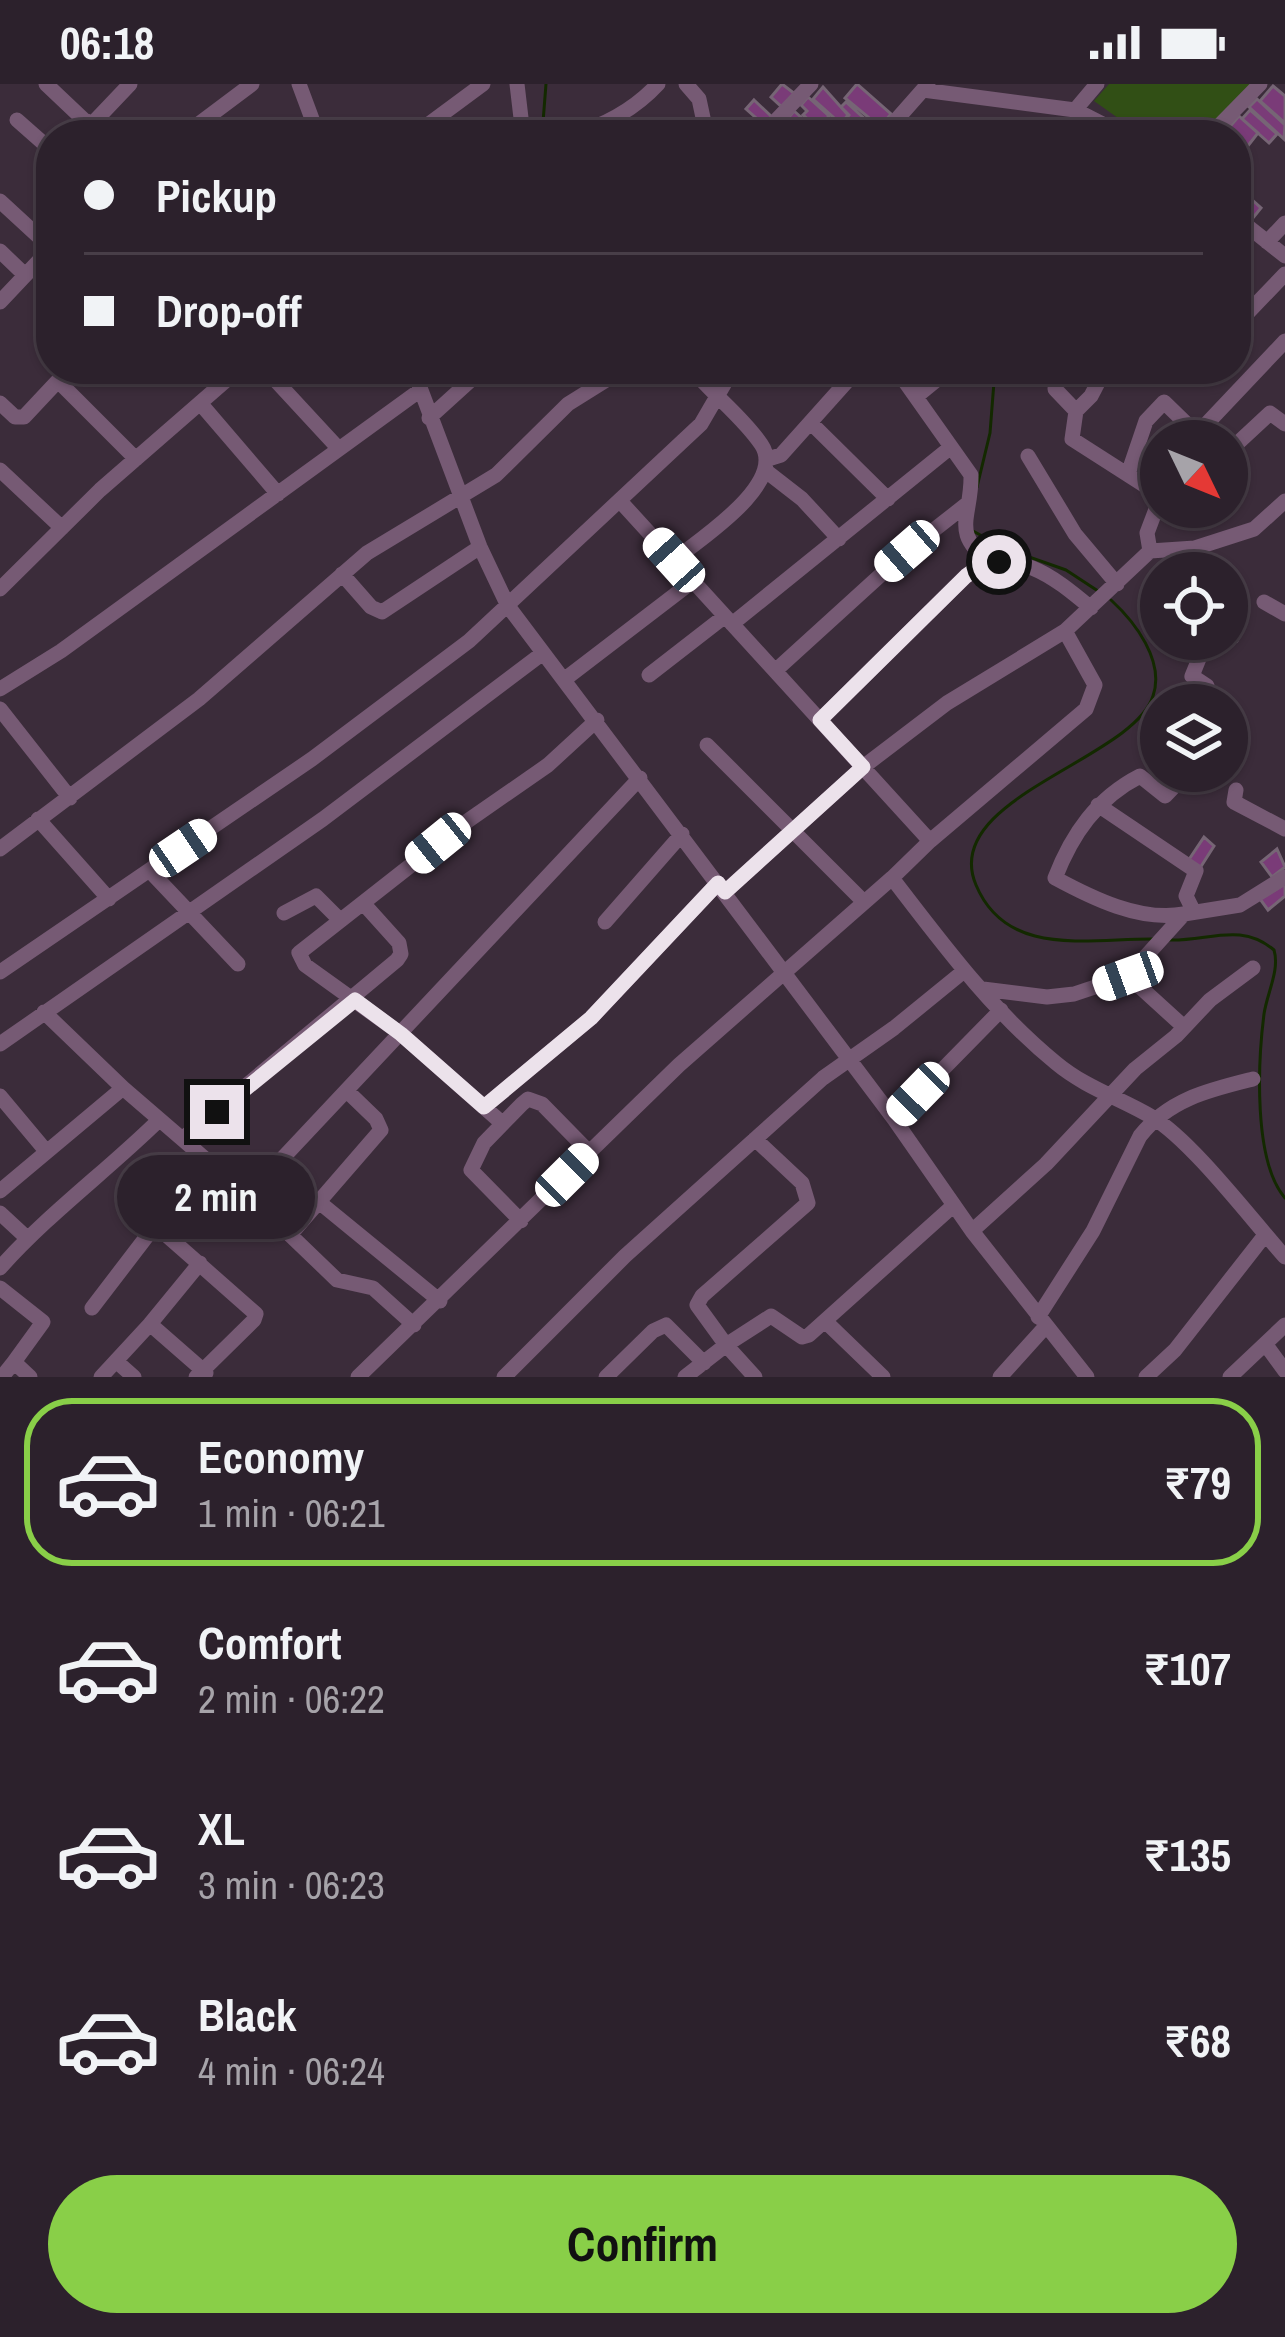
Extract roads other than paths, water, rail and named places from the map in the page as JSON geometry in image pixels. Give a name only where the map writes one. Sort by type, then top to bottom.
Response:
[{"type":"street","points":[[46,84],[86,120]]},
{"type":"street","points":[[96,120],[130,84]]},
{"type":"street","points":[[214,120],[252,84]]},
{"type":"street","points":[[298,84],[312,120]]},
{"type":"street","points":[[434,120],[483,84]]},
{"type":"street","points":[[517,84],[520,120]]},
{"type":"street","points":[[607,120],[624,113],[658,84]]},
{"type":"street","points":[[686,84],[702,107],[704,120]]},
{"type":"street","points":[[776,120],[811,84]]},
{"type":"street","points":[[1076,110],[1097,84]]},
{"type":"street","points":[[1225,120],[1260,84]]},
{"type":"street","points":[[896,120],[925,87],[1076,110],[1095,120]]},
{"type":"street","points":[[17,121],[36,137]]},
{"type":"street","points":[[0,201],[36,234]]},
{"type":"street","points":[[1267,242],[1285,223]]},
{"type":"street","points":[[1251,229],[1285,256]]},
{"type":"street","points":[[0,251],[25,274]]},
{"type":"street","points":[[0,302],[36,263]]},
{"type":"street","points":[[1251,309],[1285,274]]},
{"type":"street","points":[[1251,377],[1285,341]]},
{"type":"street","points":[[0,403],[15,417],[24,417],[55,384]]},
{"type":"street","points":[[72,384],[136,459]]},
{"type":"street","points":[[0,590],[220,384]]},
{"type":"street","points":[[279,384],[339,449]]},
{"type":"street","points":[[417,384],[508,606],[1087,1377]]},
{"type":"street","points":[[429,418],[467,384]]},
{"type":"street","points":[[0,849],[228,675],[342,574],[397,533],[496,475],[568,404],[600,384]]},
{"type":"street","points":[[705,384],[758,439],[767,465],[839,539]]},
{"type":"street","points":[[0,972],[397,699],[508,606],[701,424],[726,384]]},
{"type":"street","points":[[674,560],[743,503],[767,465],[782,455],[843,384]]},
{"type":"street","points":[[908,384],[970,476],[965,534],[979,554],[992,563],[1039,570],[1093,607]]},
{"type":"street","points":[[917,396],[932,384]]},
{"type":"street","points":[[1056,384],[1055,389],[1076,411]]},
{"type":"street","points":[[1097,384],[1076,411],[1072,439],[1161,496],[1147,533],[1150,551]]},
{"type":"street","points":[[1128,474],[1146,421],[1164,402],[1197,434],[1244,384]]},
{"type":"street","points":[[0,689],[61,651],[419,391]]},
{"type":"street","points":[[200,403],[278,494]]},
{"type":"street","points":[[1248,434],[1270,413],[1285,424]]},
{"type":"street","points":[[811,423],[888,499]]},
{"type":"street","points":[[649,675],[839,539],[951,447]]},
{"type":"street","points":[[1028,456],[1075,534],[1116,585]]},
{"type":"street","points":[[0,470],[62,528]]},
{"type":"street","points":[[484,1107],[591,1018],[722,887],[794,831],[863,767],[947,703],[1065,631],[1150,551],[1195,548],[1254,529],[1285,500]]},
{"type":"street","points":[[620,501],[930,841]]},
{"type":"street","points":[[775,671],[907,551],[967,504]]},
{"type":"street","points":[[342,574],[370,607],[382,613],[480,547]]},
{"type":"street","points":[[1195,548],[1196,552]]},
{"type":"street","points":[[820,720],[966,576],[992,563]]},
{"type":"street","points":[[566,679],[693,581]]},
{"type":"street","points":[[1264,602],[1285,614]]},
{"type":"street","points":[[370,1373],[679,1065],[1000,779],[1069,728],[1085,710],[1095,685],[1065,631]]},
{"type":"street","points":[[0,1044],[323,819],[544,653]]},
{"type":"street","points":[[1198,660],[1192,676],[1204,684]]},
{"type":"street","points":[[0,709],[70,798]]},
{"type":"street","points":[[502,1124],[401,1034],[304,964],[299,953],[466,822],[548,765],[597,720]]},
{"type":"street","points":[[707,745],[864,902]]},
{"type":"street","points":[[1140,776],[1098,805],[1077,832],[1055,878],[1107,903],[1183,918],[1240,904],[1285,877]]},
{"type":"street","points":[[248,1195],[640,778]]},
{"type":"street","points":[[1236,792],[1234,802],[1285,829]]},
{"type":"street","points":[[980,988],[1047,997],[1074,994],[1132,971],[1183,918],[1196,871],[1098,805]]},
{"type":"street","points":[[38,819],[109,899]]},
{"type":"street","points":[[605,922],[682,834]]},
{"type":"street","points":[[150,871],[238,964]]},
{"type":"street","points":[[892,878],[964,971],[1059,1066],[1108,1098],[1154,1118],[1285,1256]]},
{"type":"street","points":[[284,914],[316,896],[340,920]]},
{"type":"street","points":[[182,1139],[355,1000],[401,954],[398,943],[363,903]]},
{"type":"street","points":[[973,1231],[1219,992],[1253,968]]},
{"type":"street","points":[[504,1377],[625,1256],[755,1139],[848,1058],[964,971]]},
{"type":"street","points":[[1132,971],[1184,1027]]},
{"type":"street","points":[[894,1119],[1001,1010]]},
{"type":"street","points":[[44,1012],[337,1280],[373,1288],[414,1325]]},
{"type":"street","points":[[1000,1377],[1042,1322],[1154,1118],[1205,1091],[1253,1079]]},
{"type":"street","points":[[0,1191],[123,1088]]},
{"type":"street","points":[[290,1235],[381,1130],[347,1091]]},
{"type":"street","points":[[0,1096],[46,1151]]},
{"type":"street","points":[[521,1221],[471,1170],[475,1156],[522,1104],[536,1100],[590,1153]]},
{"type":"street","points":[[0,1268],[159,1120]]},
{"type":"street","points":[[755,1139],[802,1183],[808,1203],[697,1305],[755,1377]]},
{"type":"street","points":[[92,1308],[206,1160]]},
{"type":"street","points":[[320,1202],[440,1301]]},
{"type":"street","points":[[686,1377],[772,1316],[802,1337],[954,1204]]},
{"type":"street","points":[[0,1213],[27,1238]]},
{"type":"street","points":[[150,1324],[203,1375],[256,1313],[155,1225]]},
{"type":"street","points":[[1146,1377],[1175,1350],[1265,1235]]},
{"type":"street","points":[[101,1377],[200,1264]]},
{"type":"street","points":[[0,1288],[43,1322],[2,1377]]},
{"type":"street","points":[[825,1321],[883,1377]]},
{"type":"street","points":[[605,1377],[653,1331],[666,1325],[704,1363]]},
{"type":"street","points":[[1230,1377],[1285,1325]]},
{"type":"street","points":[[1266,1345],[1285,1372]]},
{"type":"street","points":[[116,1361],[134,1377]]},
{"type":"street","points":[[14,1362],[30,1377]]},
{"type":"waterway","points":[[543,120],[546,84]]},
{"type":"waterway","points":[[977,487],[990,433],[994,384]]},
{"type":"waterway","points":[[973,531],[1004,548],[1066,570],[1098,591]]},
{"type":"waterway","points":[[1111,600],[1138,631],[1151,656],[1156,683],[1153,696],[1138,719],[1112,740],[1010,804],[985,828],[972,855],[976,885],[990,909],[1008,925],[1053,939],[1155,939]]},
{"type":"waterway","points":[[1170,940],[1237,935],[1274,950],[1262,1034],[1260,1110],[1267,1160],[1285,1198]]}]
